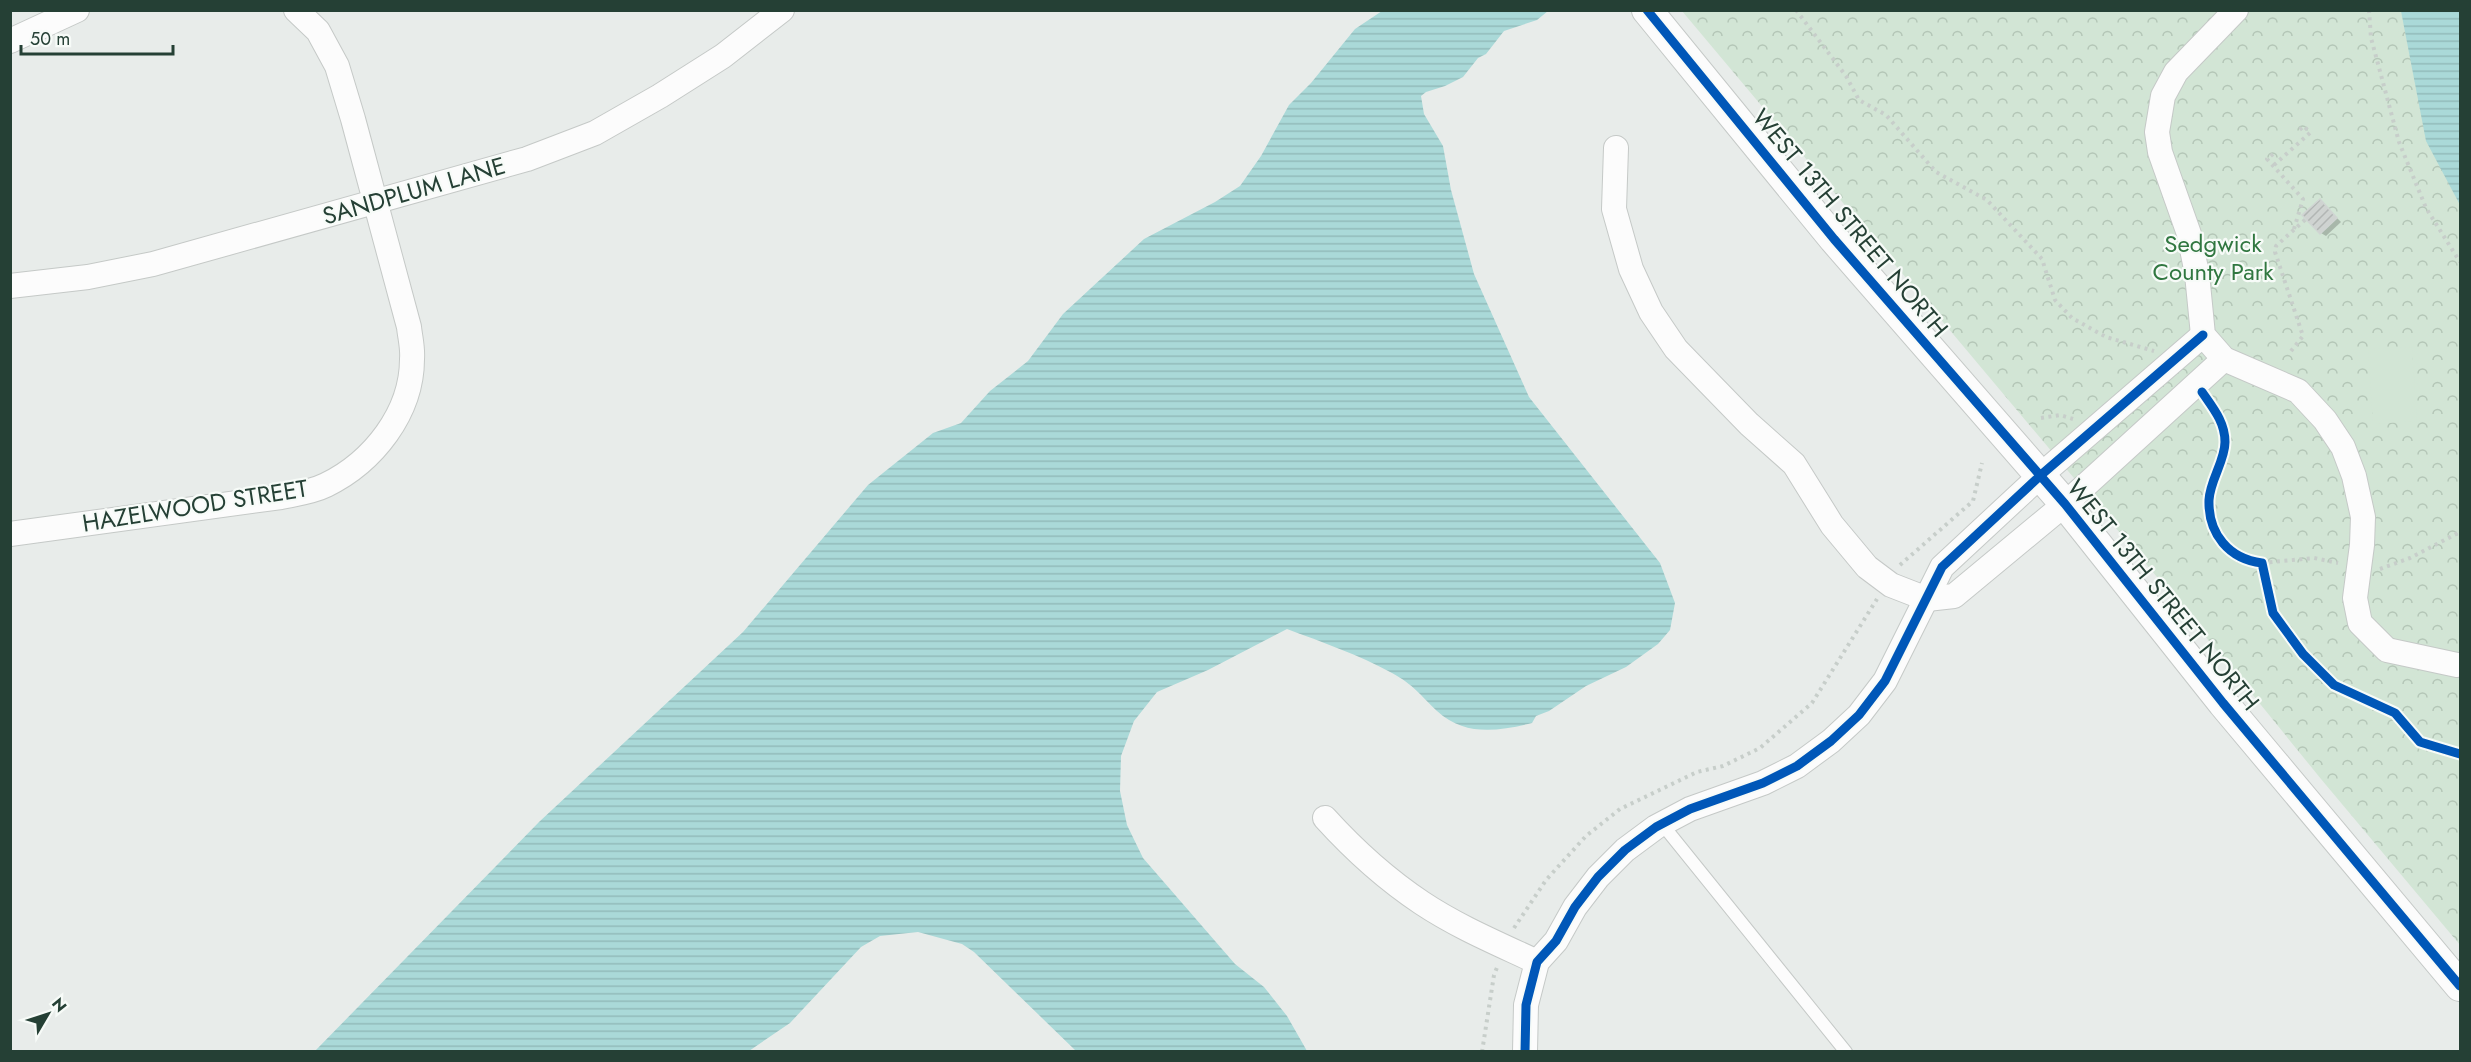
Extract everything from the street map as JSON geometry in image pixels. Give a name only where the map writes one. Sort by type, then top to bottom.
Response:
[{"type":"street","points":[[10,41],[77,10]]},
{"type":"street","name":"HAZELWOOD STREET","points":[[10,534],[281,497],[323,486],[351,471],[377,447],[392,426],[408,390],[412,360],[410,327],[336,66],[318,31],[296,10]]},
{"type":"street","name":"SANDPLUM LANE","points":[[10,285],[88,277],[153,264],[526,159],[595,133],[660,96],[723,56],[782,10]]},
{"type":"street","name":"WEST 13TH STREET NORTH","points":[[1647,10],[1834,239],[2041,475],[2223,704],[2460,986]]},
{"type":"street","points":[[2236,10],[2176,72],[2163,96],[2159,110],[2157,132],[2160,152],[2189,234],[2197,274],[2203,335],[2224,359],[2298,391],[2325,420],[2343,447],[2354,476],[2363,517],[2355,598],[2360,623],[2387,650],[2457,665]]},
{"type":"street","points":[[1617,148],[1614,209],[1631,269],[1651,312],[1676,349],[1749,424],[1794,464],[1847,546],[1867,567],[1887,582],[1927,600],[1954,596],[2065,504],[2224,359]]},
{"type":"street","points":[[1525,1052],[1526,1005],[1538,962],[1556,940],[1575,907],[1598,877],[1625,850],[1662,824],[1690,809],[1763,783],[1797,766],[1832,741],[1859,715],[1885,681],[1942,567],[2041,475],[2203,335]]},
{"type":"street","points":[[1325,818],[1353,849],[1424,904],[1538,962]]},
{"type":"lane","points":[[1662,824],[1846,1052]]},
{"type":"path","points":[[1796,10],[1846,76],[1859,100],[1886,115],[1936,172],[1987,200],[2042,259],[2055,300],[2072,318],[2106,337],[2145,347],[2159,354]]},
{"type":"path","points":[[2369,10],[2371,38],[2399,142],[2426,208],[2460,262]]},
{"type":"path","points":[[2274,165],[2310,133],[2304,126],[2298,131]]},
{"type":"path","points":[[2273,154],[2268,159],[2303,199],[2294,229]]},
{"type":"path","points":[[2291,351],[2303,336],[2275,252],[2276,246],[2306,219]]},
{"type":"path","points":[[1482,1052],[1494,975],[1517,922],[1546,880],[1586,836],[1620,809],[1696,772],[1723,766],[1760,748],[1812,703],[1894,570],[1973,501],[1982,463]]},
{"type":"path","points":[[2260,566],[2314,558],[2369,573],[2410,558],[2460,532]]},
{"type":"green space","name":"Sedgwick County Park","points":[[1682,11],[2460,11],[2460,945],[2157,577]]},
{"type":"green space","points":[[2412,347],[2417,421],[2373,424],[2368,349]]},
{"type":"water","points":[[1382,11],[1548,11],[1537,20],[1504,31],[1486,54],[1478,58],[1463,77],[1421,96],[1424,114],[1443,146],[1451,190],[1474,274],[1529,397],[1660,563],[1675,603],[1670,630],[1658,644],[1626,667],[1586,686],[1549,711],[1536,716],[1532,723],[1507,728],[1483,730],[1459,725],[1437,711],[1400,677],[1354,655],[1287,629],[1208,670],[1157,692],[1134,721],[1121,756],[1120,791],[1127,825],[1143,858],[1235,964],[1264,987],[1287,1016],[1307,1051],[1076,1051],[974,952],[962,944],[918,932],[880,936],[861,947],[790,1023],[749,1051],[315,1051],[539,822],[743,632],[868,485],[933,433],[961,423],[990,391],[1028,361],[1063,314],[1144,239],[1215,202],[1240,186],[1261,156],[1289,105],[1311,83],[1355,29]]},
{"type":"water","points":[[2401,11],[2460,11],[2460,205],[2426,141]]},
{"type":"building","points":[[2320,199],[2337,218],[2320,234],[2302,215]]},
{"type":"cycle path","points":[[1647,10],[1834,239],[2065,504],[2223,703],[2460,986]]},
{"type":"cycle path","points":[[1525,1052],[1526,1005],[1537,962],[1556,941],[1575,907],[1598,877],[1625,850],[1656,827],[1690,809],[1763,783],[1797,766],[1831,741],[1859,715],[1885,681],[1942,567],[2041,475],[2203,335]]},
{"type":"cycle path","points":[[2202,392],[2218,416],[2225,442],[2209,500],[2212,524],[2223,543],[2240,556],[2262,563],[2273,613],[2303,654],[2334,685],[2395,713],[2420,742],[2460,754]]}]
